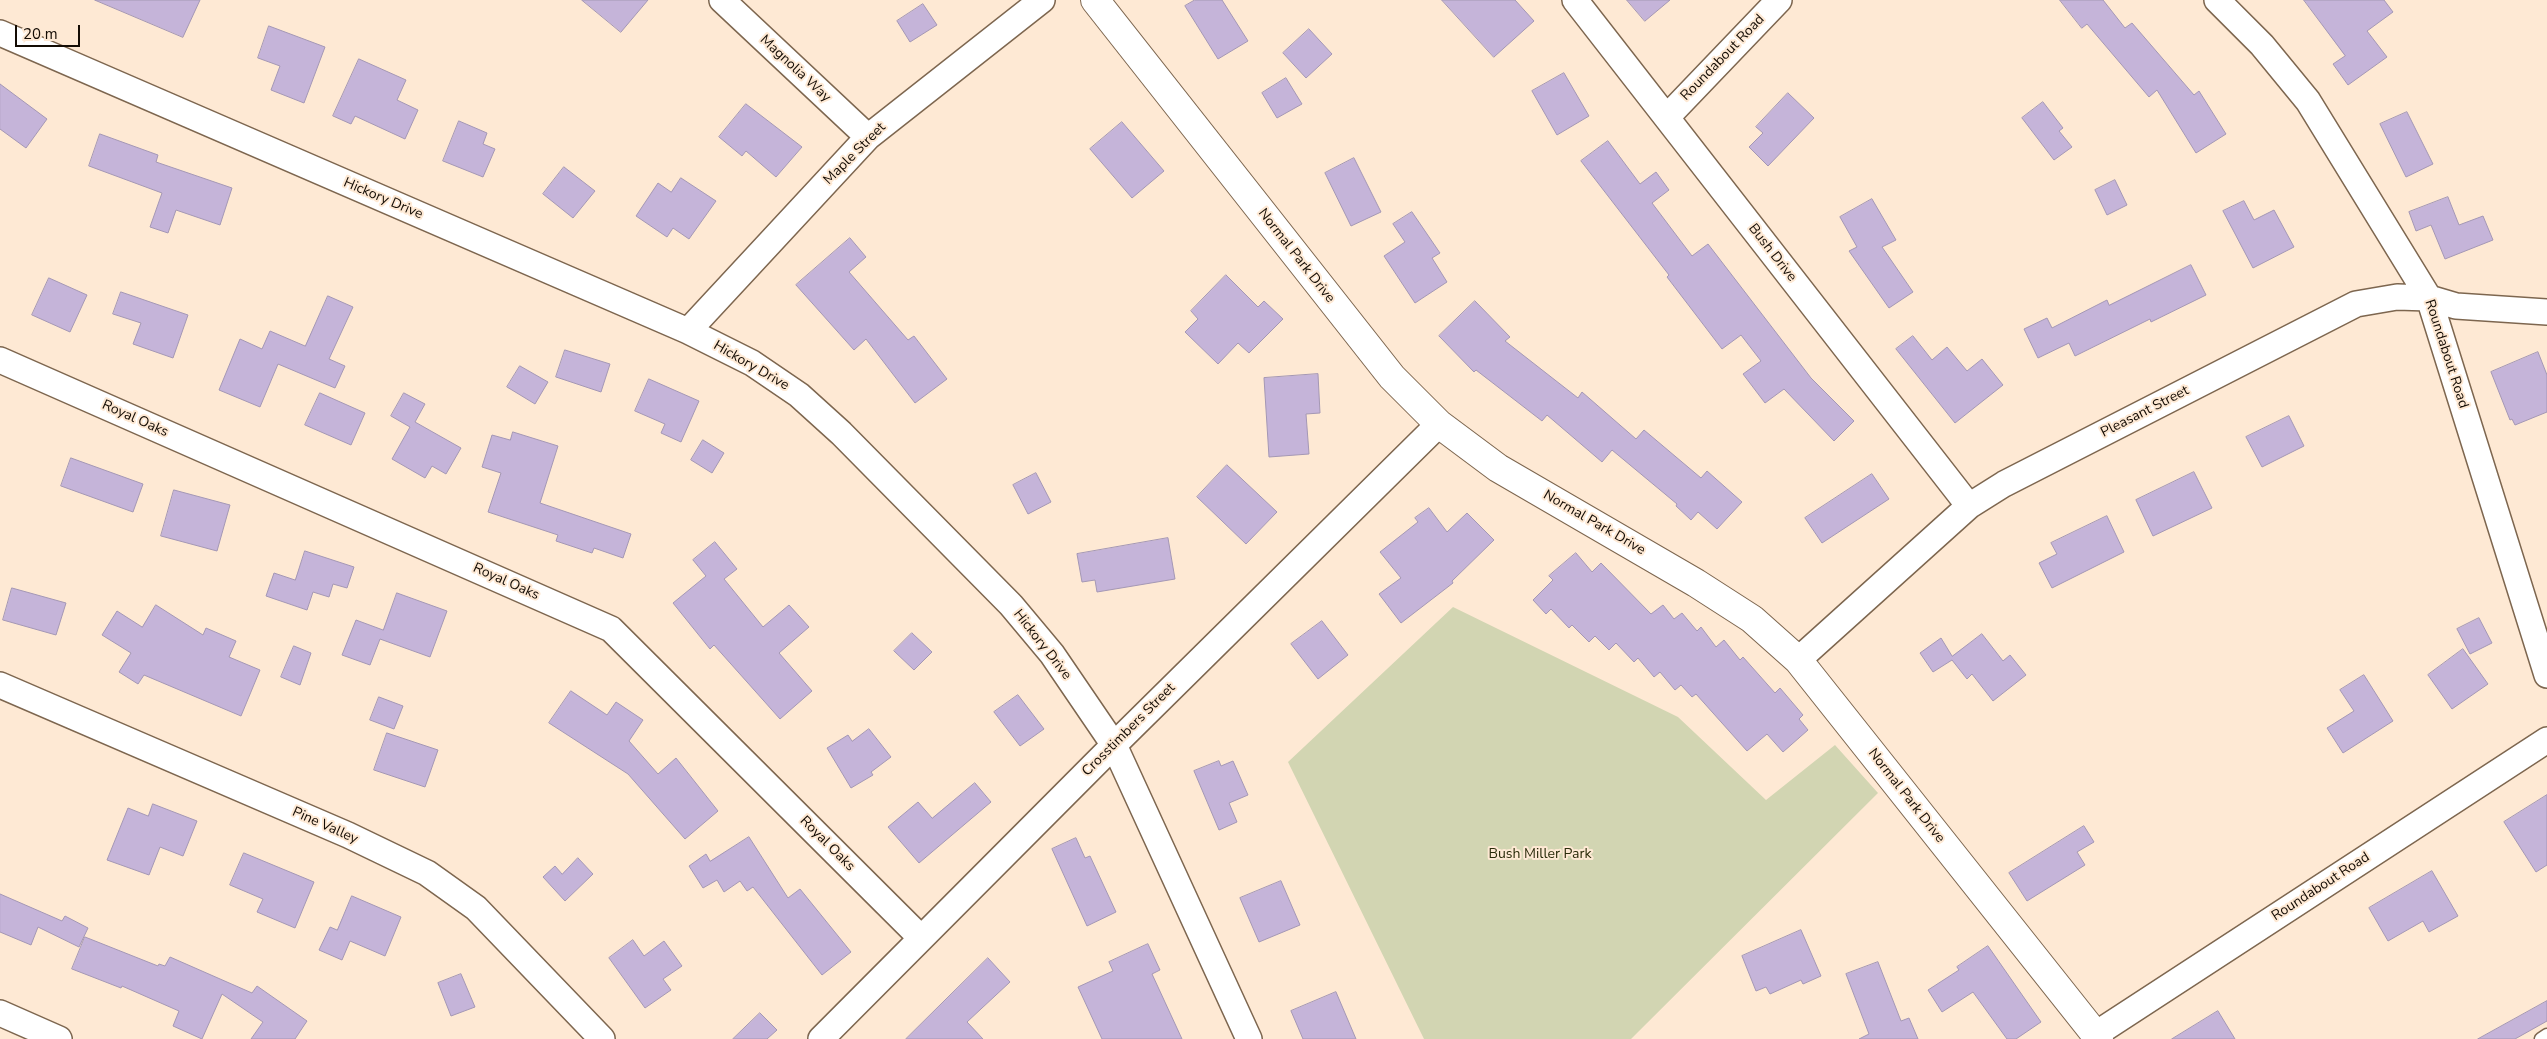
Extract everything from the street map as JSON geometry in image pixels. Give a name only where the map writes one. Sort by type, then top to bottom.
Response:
[{"type":"street","name":"Magnolia Way","points":[[722,0],[868,138]]},
{"type":"street","name":"Maple Street","points":[[688,331],[868,138],[1042,0]]},
{"type":"street","name":"Normal Park Drive","points":[[1095,0],[1392,377],[1439,424],[1498,468],[1704,588],[1752,620],[1798,660],[2098,1037]]},
{"type":"street","name":"Bush Drive","points":[[1575,0],[1969,506]]},
{"type":"street","name":"Roundabout Road","points":[[1667,116],[1779,0]]},
{"type":"street","name":"Roundabout Road","points":[[2217,0],[2262,45],[2308,101],[2429,298],[2547,674]]},
{"type":"street","name":"Hickory Drive","points":[[0,33],[688,331],[752,363],[791,389],[841,433],[1010,605],[1052,654],[1114,745],[1249,1039]]},
{"type":"street","name":"Pleasant Street","points":[[1798,660],[1969,506],[2004,484],[2356,304],[2397,297],[2429,298],[2456,306],[2547,312]]},
{"type":"street","name":"Royal Oaks","points":[[0,360],[611,628],[921,938]]},
{"type":"street","name":"Crosstimbers Street","points":[[822,1039],[1114,745],[1439,424]]},
{"type":"street","name":"Pine Valley","points":[[0,685],[348,835],[427,873],[476,908],[602,1039]]},
{"type":"street","name":"Roundabout Road","points":[[2098,1037],[2547,740]]},
{"type":"street","points":[[0,1013],[59,1039]]},
{"type":"lane","points":[[2541,1039],[2547,1035]]},
{"type":"green space","name":"Bush Miller Park","points":[[1453,607],[1678,717],[1766,800],[1835,745],[1878,793],[1631,1039],[1424,1039],[1288,762]]},
{"type":"building","points":[[95,0],[200,0],[183,37]]},
{"type":"building","points":[[582,0],[648,0],[621,32]]},
{"type":"building","points":[[1195,0],[1222,0],[1248,41],[1218,59],[1185,6]]},
{"type":"building","points":[[1442,0],[1515,0],[1534,21],[1494,57]]},
{"type":"building","points":[[1627,0],[1670,0],[1645,21]]},
{"type":"building","points":[[2060,0],[2103,0],[2125,28],[2132,23],[2194,95],[2199,91],[2226,134],[2196,153],[2157,90],[2149,97],[2087,24],[2082,28]]},
{"type":"building","points":[[2304,0],[2384,0],[2393,12],[2367,31],[2387,57],[2348,85],[2333,64],[2345,56]]},
{"type":"building","points":[[923,4],[937,25],[910,42],[897,21]]},
{"type":"building","points":[[269,26],[325,47],[304,103],[271,90],[280,66],[258,58]]},
{"type":"building","points":[[1309,29],[1332,54],[1306,78],[1283,53]]},
{"type":"building","points":[[359,59],[406,80],[397,100],[418,110],[405,139],[355,116],[351,124],[333,116]]},
{"type":"building","points":[[1564,73],[1589,116],[1557,135],[1532,91]]},
{"type":"building","points":[[1286,78],[1302,104],[1277,118],[1262,93]]},
{"type":"building","points":[[0,84],[47,119],[26,148],[0,129]]},
{"type":"building","points":[[1788,93],[1814,118],[1768,166],[1749,147],[1763,133],[1756,127]]},
{"type":"building","points":[[2043,102],[2063,128],[2059,131],[2072,147],[2054,160],[2022,118]]},
{"type":"building","points":[[746,104],[802,147],[776,177],[746,151],[742,156],[719,137]]},
{"type":"building","points":[[2407,112],[2433,164],[2406,177],[2380,124]]},
{"type":"building","points":[[459,121],[487,133],[483,144],[495,149],[483,177],[443,161]]},
{"type":"building","points":[[1122,122],[1164,171],[1132,198],[1090,149]]},
{"type":"building","points":[[100,134],[158,155],[156,162],[232,188],[220,225],[176,210],[168,233],[150,227],[162,193],[89,166]]},
{"type":"building","points":[[1608,141],[1640,184],[1656,172],[1669,190],[1652,203],[1692,256],[1708,244],[1811,378],[1854,421],[1834,441],[1784,389],[1765,403],[1743,374],[1761,361],[1741,335],[1722,349],[1667,277],[1669,275],[1581,161]]},
{"type":"building","points":[[1354,158],[1381,212],[1351,226],[1325,173]]},
{"type":"building","points":[[564,167],[595,191],[573,218],[543,194]]},
{"type":"building","points":[[681,178],[716,201],[689,239],[673,228],[667,237],[636,216],[658,183],[671,192]]},
{"type":"building","points":[[2115,180],[2127,205],[2107,215],[2095,190]]},
{"type":"building","points":[[2448,197],[2459,225],[2483,216],[2493,240],[2445,259],[2431,225],[2416,231],[2409,212]]},
{"type":"building","points":[[1872,199],[1896,240],[1882,247],[1913,292],[1889,308],[1849,251],[1857,247],[1840,217]]},
{"type":"building","points":[[2244,201],[2254,220],[2274,210],[2294,247],[2253,268],[2223,211]]},
{"type":"building","points":[[1412,212],[1440,253],[1432,258],[1447,282],[1415,303],[1384,256],[1405,242],[1393,224]]},
{"type":"building","points":[[850,238],[866,257],[849,272],[908,340],[914,336],[947,379],[915,403],[866,339],[854,350],[796,285]]},
{"type":"building","points":[[2191,265],[2206,295],[2151,322],[2150,319],[2075,356],[2069,343],[2038,358],[2024,329],[2047,318],[2052,328],[2107,300],[2109,305]]},
{"type":"building","points":[[1226,275],[1258,307],[1264,301],[1283,319],[1249,353],[1238,343],[1218,364],[1185,332],[1198,319],[1191,311]]},
{"type":"building","points":[[49,278],[87,295],[70,332],[32,315]]},
{"type":"building","points":[[121,292],[188,315],[173,358],[133,344],[141,323],[113,314]]},
{"type":"building","points":[[328,296],[353,307],[329,359],[345,366],[335,388],[278,364],[260,407],[219,390],[240,339],[262,349],[270,331],[305,346]]},
{"type":"building","points":[[1475,301],[1510,337],[1505,341],[1578,398],[1582,392],[1636,439],[1644,430],[1701,478],[1707,471],[1742,502],[1717,529],[1698,512],[1691,520],[1676,506],[1677,504],[1612,450],[1602,462],[1547,415],[1542,421],[1476,370],[1474,372],[1439,336]]},
{"type":"building","points":[[1913,336],[1932,360],[1947,347],[1967,371],[1982,359],[2003,385],[1955,423],[1896,349]]},
{"type":"building","points":[[565,350],[610,364],[601,392],[556,377]]},
{"type":"building","points":[[2538,352],[2547,375],[2547,412],[2515,425],[2512,419],[2510,420],[2491,372]]},
{"type":"building","points":[[520,366],[548,382],[535,404],[507,387]]},
{"type":"building","points":[[1318,374],[1320,413],[1306,414],[1309,454],[1269,457],[1264,378]]},
{"type":"building","points":[[649,379],[699,401],[681,442],[661,433],[665,424],[635,411]]},
{"type":"building","points":[[320,393],[365,413],[351,445],[305,425]]},
{"type":"building","points":[[404,393],[425,404],[415,422],[461,448],[446,474],[432,466],[425,478],[392,459],[410,427],[391,416]]},
{"type":"building","points":[[2289,416],[2304,446],[2262,467],[2246,437]]},
{"type":"building","points":[[513,432],[558,446],[540,503],[631,534],[623,558],[594,548],[592,553],[556,541],[558,535],[488,512],[501,473],[482,467],[492,435],[510,440]]},
{"type":"building","points":[[703,440],[724,453],[712,473],[691,460]]},
{"type":"building","points":[[71,458],[143,484],[133,512],[61,486]]},
{"type":"building","points":[[1227,465],[1277,512],[1246,544],[1197,497]]},
{"type":"building","points":[[2194,472],[2212,508],[2153,536],[2136,500]]},
{"type":"building","points":[[1036,473],[1051,502],[1028,514],[1013,485]]},
{"type":"building","points":[[1872,474],[1889,499],[1822,543],[1805,518]]},
{"type":"building","points":[[174,490],[230,505],[217,551],[161,536]]},
{"type":"building","points":[[1429,508],[1447,532],[1467,513],[1494,540],[1452,581],[1453,583],[1401,623],[1379,594],[1401,578],[1380,552],[1418,522],[1415,518]]},
{"type":"building","points":[[2107,516],[2124,552],[2052,588],[2039,563],[2057,554],[2051,543]]},
{"type":"building","points":[[1168,538],[1175,579],[1097,592],[1095,580],[1082,582],[1077,554]]},
{"type":"building","points":[[715,542],[737,569],[724,579],[763,627],[789,605],[809,627],[779,653],[812,691],[780,719],[714,645],[710,649],[673,603],[706,576],[693,560]]},
{"type":"building","points":[[305,551],[354,567],[347,588],[333,584],[329,597],[313,592],[307,610],[266,596],[274,573],[295,580]]},
{"type":"building","points":[[1576,553],[1592,572],[1601,563],[1651,614],[1663,605],[1674,619],[1682,613],[1697,631],[1701,627],[1716,647],[1724,640],[1740,660],[1743,657],[1775,693],[1780,688],[1803,715],[1799,719],[1808,730],[1783,752],[1767,734],[1747,751],[1696,694],[1692,697],[1681,685],[1675,690],[1660,672],[1654,677],[1638,658],[1634,662],[1616,643],[1609,650],[1595,636],[1589,642],[1572,625],[1569,628],[1551,609],[1546,614],[1533,600],[1553,580],[1549,576]]},
{"type":"building","points":[[12,588],[66,603],[56,635],[3,620]]},
{"type":"building","points":[[397,593],[447,611],[430,657],[380,639],[370,665],[342,655],[356,620],[383,630]]},
{"type":"building","points":[[156,605],[203,635],[206,628],[236,641],[229,657],[260,670],[241,716],[144,675],[138,684],[119,672],[131,653],[102,635],[117,611],[142,627]]},
{"type":"building","points":[[2479,618],[2492,643],[2470,654],[2457,629]]},
{"type":"building","points":[[1322,621],[1348,655],[1318,679],[1291,644]]},
{"type":"building","points":[[912,633],[932,652],[914,670],[894,651]]},
{"type":"building","points":[[1982,634],[2003,661],[2010,655],[2026,675],[1993,701],[1972,674],[1967,679],[1952,660],[1933,672],[1920,653],[1941,638],[1952,656]]},
{"type":"building","points":[[294,646],[311,653],[300,685],[281,677]]},
{"type":"building","points":[[2463,649],[2488,684],[2452,709],[2428,675]]},
{"type":"building","points":[[2364,675],[2393,721],[2343,753],[2327,728],[2354,711],[2340,690]]},
{"type":"building","points":[[571,691],[607,715],[616,702],[643,720],[629,741],[658,774],[676,758],[718,811],[685,839],[628,774],[549,723]]},
{"type":"building","points":[[1018,695],[1044,729],[1020,746],[994,712]]},
{"type":"building","points":[[379,697],[403,706],[394,729],[370,720]]},
{"type":"building","points":[[869,729],[891,757],[871,772],[873,775],[851,788],[827,748],[848,735],[852,741]]},
{"type":"building","points":[[387,733],[438,750],[425,787],[374,770]]},
{"type":"building","points":[[1219,761],[1221,766],[1233,761],[1248,795],[1229,803],[1237,822],[1219,830],[1194,771]]},
{"type":"building","points":[[975,783],[991,802],[919,863],[888,827],[918,802],[932,818]]},
{"type":"building","points":[[2547,795],[2547,865],[2536,872],[2504,822]]},
{"type":"building","points":[[153,804],[197,821],[183,856],[160,847],[149,875],[107,860],[128,808],[148,816]]},
{"type":"building","points":[[2084,826],[2094,842],[2077,852],[2085,865],[2027,901],[2009,873]]},
{"type":"building","points":[[749,837],[788,898],[800,889],[851,952],[822,975],[753,887],[747,891],[740,881],[724,892],[717,880],[703,888],[689,866],[706,854],[710,861]]},
{"type":"building","points":[[1076,838],[1085,858],[1090,856],[1116,912],[1087,926],[1052,849]]},
{"type":"building","points":[[244,853],[314,882],[295,928],[257,912],[263,899],[230,885]]},
{"type":"building","points":[[578,858],[593,874],[565,901],[543,877],[555,866],[562,874]]},
{"type":"building","points":[[2432,871],[2458,916],[2429,932],[2423,921],[2388,941],[2369,908]]},
{"type":"building","points":[[1281,881],[1300,925],[1259,942],[1240,898]]},
{"type":"building","points":[[0,894],[62,921],[65,916],[88,928],[79,947],[38,927],[31,945],[0,932]]},
{"type":"building","points":[[352,896],[401,917],[385,956],[350,941],[342,960],[319,950],[330,927],[337,930]]},
{"type":"building","points":[[1801,930],[1821,976],[1803,984],[1801,980],[1770,994],[1766,987],[1756,991],[1742,956]]},
{"type":"building","points":[[85,937],[158,966],[159,964],[165,966],[170,957],[252,993],[257,986],[307,1021],[295,1039],[251,1039],[263,1022],[222,994],[202,1039],[173,1026],[179,1011],[122,986],[121,988],[72,969]]},
{"type":"building","points":[[633,940],[644,956],[664,941],[682,966],[663,979],[671,990],[645,1008],[609,958]]},
{"type":"building","points":[[1148,944],[1160,970],[1152,974],[1182,1039],[1102,1039],[1078,987],[1113,971],[1109,962]]},
{"type":"building","points":[[1988,946],[2041,1022],[2016,1039],[2007,1039],[1973,992],[1942,1012],[1928,990],[1959,970],[1957,967]]},
{"type":"building","points":[[988,958],[1010,982],[967,1022],[983,1039],[906,1039]]},
{"type":"building","points":[[1878,962],[1901,1021],[1909,1018],[1918,1039],[1859,1039],[1869,1034],[1846,974]]},
{"type":"building","points":[[461,974],[475,1007],[451,1016],[438,983]]},
{"type":"building","points":[[1336,992],[1356,1039],[1303,1039],[1291,1011]]},
{"type":"building","points":[[2547,1001],[2547,1021],[2515,1039],[2478,1039]]},
{"type":"building","points":[[2218,1011],[2235,1039],[2172,1039]]},
{"type":"building","points":[[760,1013],[777,1030],[767,1039],[733,1039]]}]
